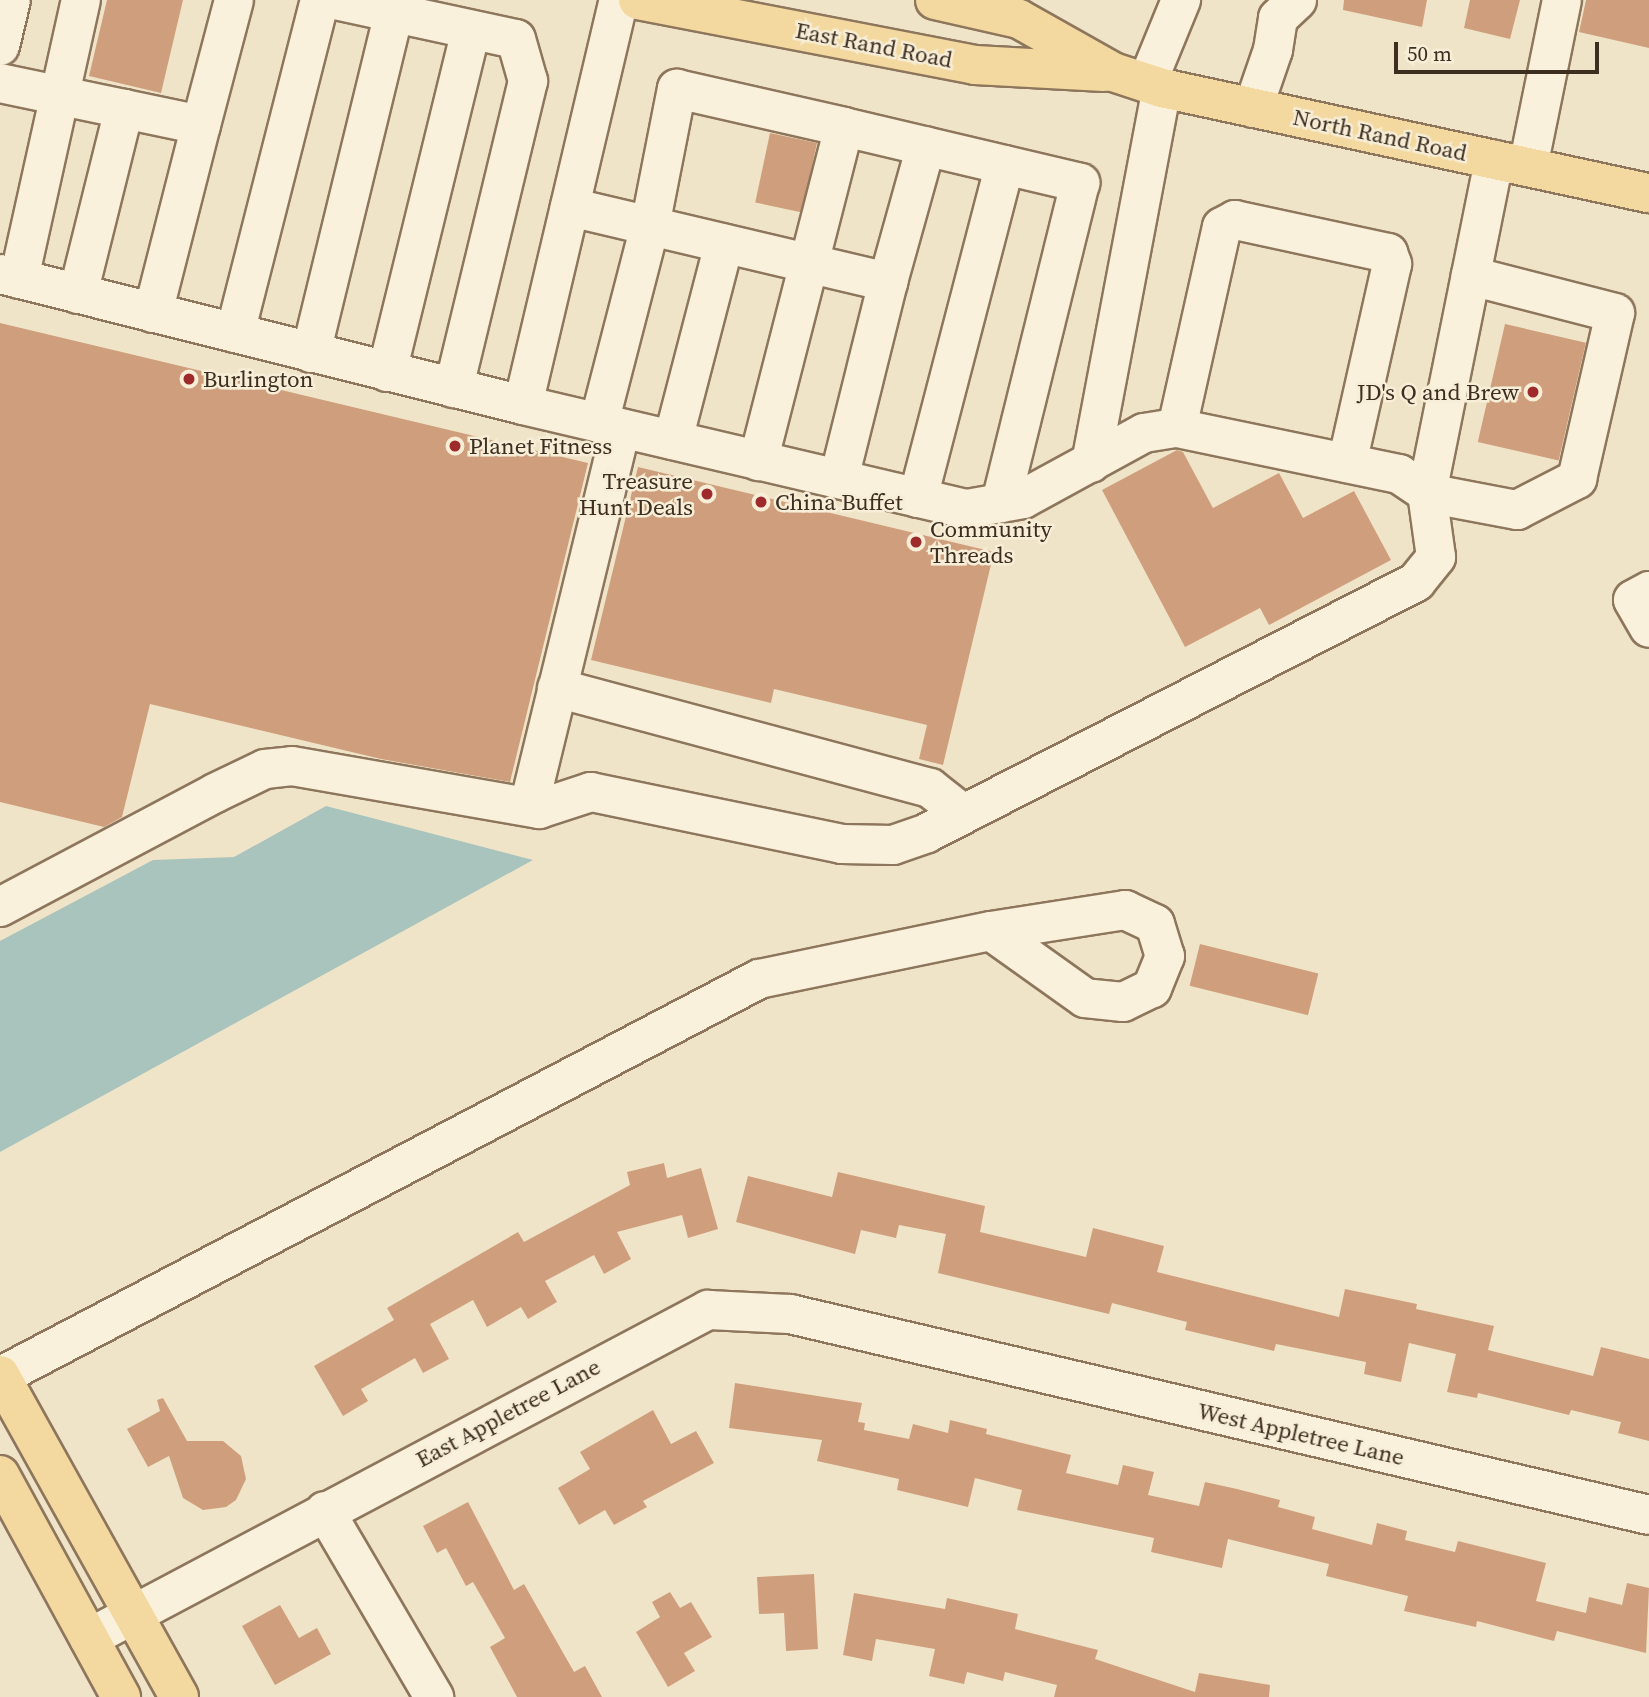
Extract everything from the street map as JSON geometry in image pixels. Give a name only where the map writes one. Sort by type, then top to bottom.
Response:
[{"type":"main road","name":"East Rand Road","points":[[638,0],[975,65],[1141,81]]},
{"type":"main road","points":[[935,0],[1022,10],[1141,81]]},
{"type":"main road","name":"North Rand Road","points":[[1141,81],[1253,108],[1649,193]]},
{"type":"main road","points":[[1,1376],[179,1697]]},
{"type":"main road","points":[[0,1475],[121,1697]]},
{"type":"street","points":[[0,46],[11,0]]},
{"type":"street","points":[[81,0],[59,95],[10,277],[523,405],[967,509],[1023,499],[1144,433],[1177,428],[1399,474],[1427,493],[1517,510],[1577,479],[1615,313],[1471,276]]},
{"type":"street","points":[[153,313],[234,0]]},
{"type":"street","points":[[235,333],[320,0]]},
{"type":"street","points":[[335,0],[516,40],[528,80],[454,388]]},
{"type":"street","points":[[523,405],[618,0]]},
{"type":"street","points":[[1091,463],[1141,81],[1181,0]]},
{"type":"street","points":[[1253,108],[1273,50],[1278,18],[1297,0]]},
{"type":"street","points":[[0,907],[265,769],[292,766],[539,809],[591,792],[842,844],[880,845],[927,833],[1416,582],[1436,557],[1427,493],[1471,276],[1511,163],[1562,0]]},
{"type":"street","points":[[311,353],[394,13]]},
{"type":"street","points":[[387,372],[471,30]]},
{"type":"street","points":[[0,83],[201,125]]},
{"type":"street","points":[[529,806],[557,688],[677,89],[1080,183],[1001,503]]},
{"type":"street","points":[[78,294],[124,109]]},
{"type":"street","points":[[758,461],[844,127]]},
{"type":"street","points":[[839,478],[888,282],[926,146]]},
{"type":"street","points":[[918,498],[1005,165]]},
{"type":"street","points":[[569,207],[888,282]]},
{"type":"street","points":[[1177,428],[1222,227],[1235,220],[1388,253],[1392,264],[1347,463]]},
{"type":"street","points":[[673,440],[724,244]]},
{"type":"street","points":[[1649,591],[1633,600],[1649,628]]},
{"type":"street","points":[[557,688],[930,788],[963,814]]},
{"type":"street","points":[[1,1376],[760,979],[991,930]]},
{"type":"street","name":"East Appletree Lane","points":[[89,1638],[708,1310],[790,1314],[953,1353]]},
{"type":"street","name":"West Appletree Lane","points":[[953,1353],[1649,1516]]},
{"type":"street","points":[[325,1511],[434,1697]]},
{"type":"water","points":[[326,806],[533,860],[0,1152],[0,941],[153,860],[234,857]]},
{"type":"building","points":[[107,0],[183,0],[161,93],[89,76]]},
{"type":"building","points":[[1344,0],[1427,0],[1422,27],[1343,10]]},
{"type":"building","points":[[1470,0],[1520,0],[1510,39],[1464,28]]},
{"type":"building","points":[[1586,0],[1649,0],[1649,48],[1579,32]]},
{"type":"building","points":[[770,133],[817,143],[802,212],[755,202]]},
{"type":"building","points":[[0,323],[588,463],[510,782],[381,759],[150,704],[122,817],[104,827],[0,802]]},
{"type":"building","name":"JD's Q and Brew","points":[[1505,324],[1586,343],[1559,461],[1478,442]]},
{"type":"building","points":[[1177,450],[1183,452],[1213,508],[1279,473],[1303,518],[1354,491],[1391,560],[1269,625],[1260,608],[1185,647],[1102,490]]},
{"type":"building","points":[[638,467],[994,552],[943,765],[919,759],[927,725],[774,689],[771,703],[591,660]]},
{"type":"building","points":[[1200,944],[1318,974],[1308,1015],[1190,986]]},
{"type":"building","points":[[664,1163],[667,1178],[701,1168],[718,1229],[688,1238],[682,1215],[617,1232],[631,1259],[604,1274],[594,1255],[545,1281],[557,1302],[528,1319],[521,1307],[487,1327],[473,1300],[430,1324],[449,1359],[423,1373],[415,1358],[361,1389],[368,1401],[343,1416],[314,1366],[394,1320],[387,1308],[518,1232],[524,1242],[630,1185],[627,1172]]},
{"type":"building","points":[[838,1172],[985,1206],[980,1232],[1086,1257],[1093,1228],[1164,1246],[1157,1272],[1339,1317],[1345,1289],[1417,1304],[1416,1309],[1494,1326],[1488,1350],[1593,1376],[1601,1347],[1649,1359],[1649,1441],[1618,1433],[1621,1422],[1571,1410],[1569,1415],[1478,1393],[1477,1398],[1447,1392],[1456,1354],[1409,1343],[1401,1382],[1364,1374],[1366,1362],[1276,1344],[1274,1351],[1185,1330],[1187,1322],[1112,1303],[1109,1314],[938,1273],[946,1234],[899,1225],[896,1238],[861,1230],[855,1254],[736,1222],[748,1176],[832,1197]]},
{"type":"building","points":[[735,1383],[862,1403],[858,1422],[865,1423],[864,1430],[909,1439],[913,1424],[948,1433],[950,1420],[987,1429],[986,1434],[1071,1455],[1066,1473],[1118,1485],[1123,1465],[1154,1472],[1148,1495],[1199,1506],[1205,1482],[1237,1489],[1280,1500],[1278,1507],[1315,1517],[1312,1529],[1372,1545],[1377,1523],[1407,1531],[1405,1540],[1455,1552],[1458,1541],[1546,1563],[1536,1601],[1586,1613],[1589,1597],[1622,1605],[1627,1583],[1649,1588],[1646,1653],[1557,1631],[1554,1641],[1477,1621],[1476,1627],[1404,1611],[1408,1596],[1326,1576],[1329,1564],[1228,1539],[1222,1568],[1151,1552],[1154,1538],[1017,1510],[1022,1490],[975,1478],[968,1507],[897,1490],[899,1479],[817,1461],[822,1440],[729,1428]]},
{"type":"building","points":[[163,1398],[187,1441],[223,1441],[241,1456],[246,1479],[236,1500],[226,1507],[203,1510],[183,1498],[169,1456],[148,1467],[127,1429],[160,1411],[157,1400]]},
{"type":"building","points":[[653,1410],[671,1444],[696,1431],[714,1463],[643,1501],[647,1507],[614,1525],[605,1510],[579,1525],[558,1488],[590,1469],[580,1452]]},
{"type":"building","points":[[468,1502],[514,1590],[524,1584],[574,1672],[585,1666],[602,1697],[517,1697],[490,1647],[505,1638],[473,1582],[466,1586],[446,1548],[437,1553],[423,1526]]},
{"type":"building","points":[[814,1574],[818,1649],[786,1651],[784,1613],[759,1614],[757,1577]]},
{"type":"building","points":[[670,1592],[680,1608],[691,1602],[712,1637],[684,1653],[695,1671],[668,1687],[636,1632],[660,1617],[652,1602]]},
{"type":"building","points":[[854,1593],[945,1609],[947,1598],[1018,1614],[1015,1629],[1098,1650],[1095,1659],[1195,1692],[1199,1673],[1270,1685],[1269,1697],[1054,1697],[1057,1685],[1005,1672],[1003,1681],[967,1672],[964,1684],[929,1676],[935,1649],[876,1639],[872,1661],[843,1655]]},
{"type":"building","points":[[280,1605],[299,1638],[317,1628],[331,1654],[275,1685],[242,1626]]},
{"type":"place","name":"Burlington","points":[[189,379]]},
{"type":"place","name":"JD's Q and Brew","points":[[1533,392]]},
{"type":"place","name":"Planet Fitness","points":[[455,446]]},
{"type":"place","name":"Treasure Hunt Deals","points":[[707,494]]},
{"type":"place","name":"China Buffet","points":[[761,502]]},
{"type":"place","name":"Community Threads","points":[[916,542]]}]
